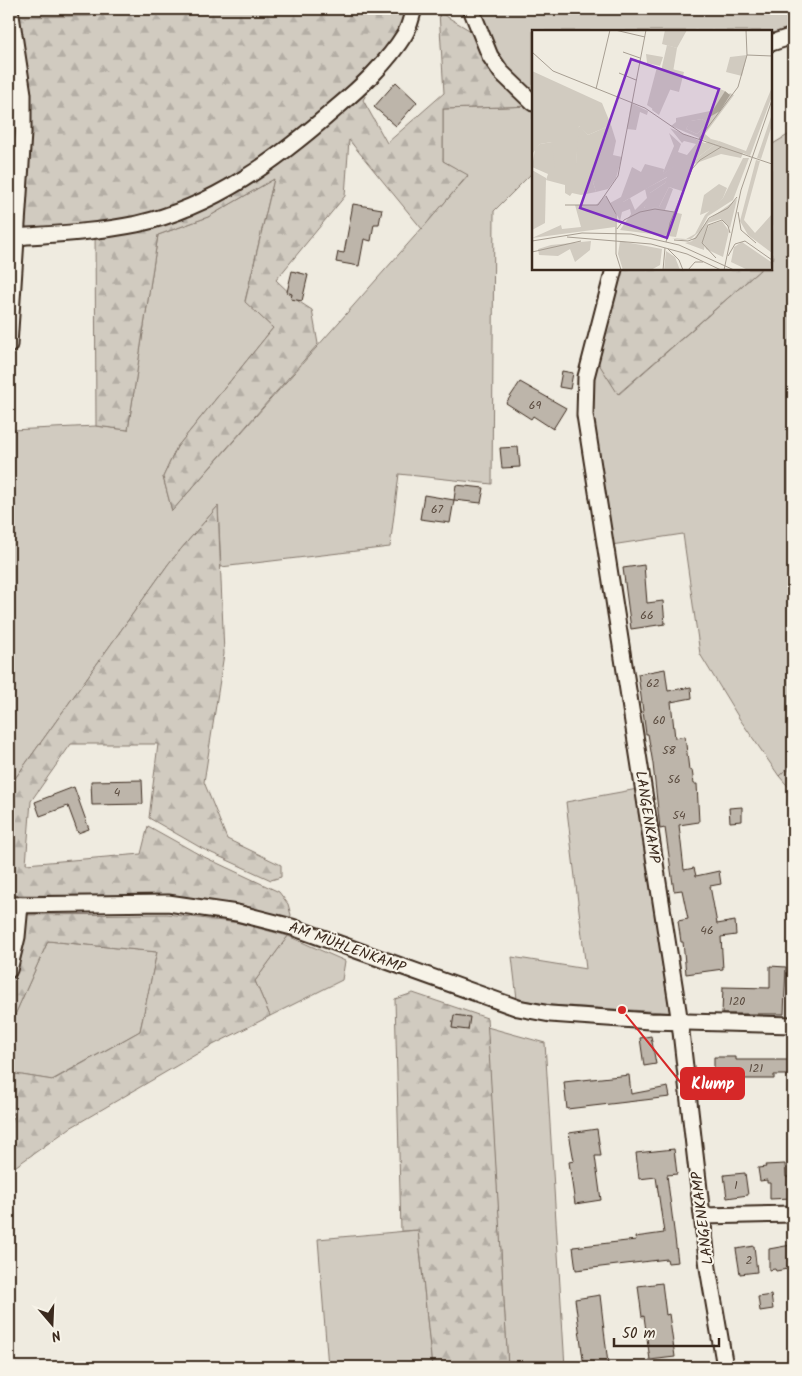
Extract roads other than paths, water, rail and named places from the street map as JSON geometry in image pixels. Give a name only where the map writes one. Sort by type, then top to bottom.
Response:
[{"type":"street","points":[[9,345],[23,133],[23,94],[10,9]]},
{"type":"street","points":[[16,237],[90,232],[139,223],[186,208],[238,183],[296,143],[377,70],[405,34],[414,9]]},
{"type":"street","points":[[471,9],[490,56],[501,72],[532,102]]},
{"type":"street","points":[[772,43],[793,36]]},
{"type":"street","name":"LANGENKAMP","points":[[614,270],[586,377],[585,415],[680,1023],[708,1268],[725,1367]]},
{"type":"street","name":"AM MÜHLENKAMP","points":[[14,905],[168,903],[237,913],[292,927],[518,1008],[550,1014],[680,1023],[793,1025]]},
{"type":"street","points":[[9,970],[17,938],[14,905]]},
{"type":"street","points":[[703,1216],[793,1214]]},
{"type":"place","name":"Klump","points":[[622,1010]]}]
